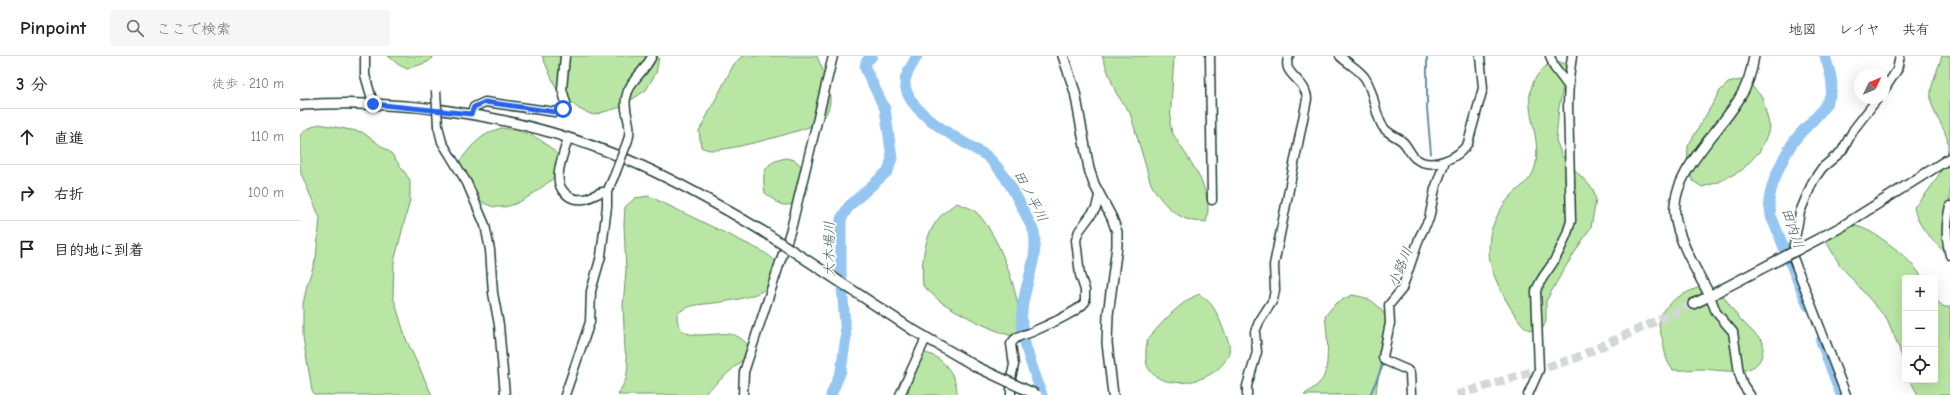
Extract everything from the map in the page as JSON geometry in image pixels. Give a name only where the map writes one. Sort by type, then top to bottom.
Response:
[{"type":"street","points":[[365,56],[365,75],[373,104]]},
{"type":"street","points":[[471,114],[474,107],[485,102],[555,112],[563,109],[566,103],[562,89],[565,56]]},
{"type":"street","points":[[565,395],[590,322],[591,291],[601,256],[608,206],[608,192],[631,131],[625,98],[633,81],[644,70],[652,56]]},
{"type":"street","points":[[743,395],[744,372],[791,229],[833,56]]},
{"type":"street","points":[[1063,56],[1075,92],[1089,170],[1100,196],[1112,218],[1117,232],[1117,246],[1108,315],[1107,342],[1113,395]]},
{"type":"street","points":[[1210,56],[1212,200]]},
{"type":"street","points":[[1247,395],[1257,352],[1255,332],[1259,322],[1273,300],[1276,290],[1274,265],[1308,99],[1304,86],[1290,72],[1287,66],[1289,56]]},
{"type":"street","points":[[1340,56],[1358,70],[1366,79],[1372,91],[1379,119],[1388,133],[1404,143],[1410,154],[1416,160],[1426,163],[1445,161],[1463,149],[1468,143],[1483,88],[1480,56]]},
{"type":"street","points":[[1550,56],[1554,67],[1569,87]]},
{"type":"street","points":[[1528,395],[1539,370],[1536,290],[1539,282],[1554,262],[1571,221],[1569,188],[1569,87],[1572,56]]},
{"type":"street","points":[[1750,395],[1743,385],[1739,373],[1733,332],[1716,312],[1713,295],[1678,228],[1675,215],[1675,200],[1679,186],[1687,172],[1740,98],[1754,56]]},
{"type":"street","points":[[1890,80],[1896,70],[1900,56]]},
{"type":"street","points":[[436,91],[438,126],[442,142],[467,183],[485,225],[490,250],[493,294],[499,325],[505,395]]},
{"type":"street","points":[[300,104],[373,104],[471,114],[568,138],[641,165],[676,182],[764,232],[926,338],[977,367],[1037,395]]},
{"type":"street","points":[[1846,395],[1792,255],[1800,212],[1813,181],[1822,168],[1842,151],[1854,129],[1873,104]]},
{"type":"street","points":[[568,138],[558,176],[559,184],[562,190],[574,199],[581,200],[604,191],[608,192]]},
{"type":"street","points":[[1693,304],[1713,295],[1841,227],[1950,158]]},
{"type":"street","points":[[1411,395],[1410,373],[1407,370],[1383,359],[1390,323],[1389,305],[1402,288],[1420,236],[1429,219],[1435,189],[1445,161]]},
{"type":"street","points":[[1011,395],[1011,378],[1014,365],[1011,344],[1016,338],[1077,310],[1085,302],[1085,290],[1080,275],[1076,240],[1079,231],[1096,208],[1100,196]]},
{"type":"street","points":[[1950,206],[1946,222],[1947,244],[1950,255]]},
{"type":"street","points":[[900,395],[926,338]]},
{"type":"green space","points":[[388,56],[434,56],[428,62],[407,69],[399,65]]},
{"type":"green space","points":[[542,56],[657,56],[659,58],[656,73],[646,90],[621,107],[593,115],[579,109],[557,90]]},
{"type":"green space","points":[[742,56],[817,56],[828,84],[830,98],[829,105],[823,119],[813,126],[750,144],[713,150],[701,147],[699,131],[734,64]]},
{"type":"green space","points":[[1102,56],[1174,56],[1170,124],[1172,132],[1204,187],[1208,210],[1206,222],[1186,219],[1174,212],[1163,202],[1151,184],[1130,113],[1116,93]]},
{"type":"green space","points":[[1942,56],[1950,56],[1950,256],[1938,246],[1923,228],[1914,207],[1926,194],[1937,178],[1946,160],[1948,151],[1947,137],[1934,111],[1931,100],[1931,89]]},
{"type":"green space","points":[[1551,62],[1564,63],[1567,70],[1559,107],[1556,140],[1562,156],[1593,189],[1596,200],[1591,227],[1546,301],[1546,322],[1541,331],[1536,331],[1528,329],[1522,324],[1501,292],[1490,264],[1489,242],[1490,234],[1497,215],[1507,200],[1528,180],[1535,167],[1537,153],[1536,139],[1530,99],[1532,86],[1538,74]]},
{"type":"green space","points":[[1740,80],[1751,85],[1762,97],[1770,128],[1760,151],[1742,170],[1719,182],[1702,187],[1693,181],[1687,166],[1688,146],[1720,91],[1728,83]]},
{"type":"green space","points":[[319,124],[362,132],[391,153],[410,180],[410,200],[394,262],[393,296],[406,339],[432,395],[315,395],[312,390],[303,337],[303,304],[307,285],[316,258],[320,218],[300,171],[300,135],[307,129]]},
{"type":"green space","points":[[501,128],[526,133],[546,144],[559,156],[559,174],[520,202],[510,206],[499,207],[489,205],[474,196],[459,176],[456,166],[475,143],[487,134]]},
{"type":"green space","points":[[786,158],[795,160],[800,165],[808,181],[808,189],[807,193],[802,199],[795,203],[783,205],[765,193],[764,174],[768,165]]},
{"type":"green space","points":[[649,196],[760,250],[772,258],[778,265],[780,279],[765,290],[732,300],[685,308],[677,314],[678,324],[683,331],[698,335],[734,335],[744,340],[750,349],[746,357],[703,395],[618,395],[626,379],[628,366],[625,350],[623,306],[626,270],[624,224],[625,207],[635,198]]},
{"type":"green space","points":[[957,203],[976,212],[987,225],[995,239],[1015,290],[1020,324],[1020,337],[1002,333],[969,318],[941,302],[923,286],[923,262],[928,238],[932,228],[947,210]]},
{"type":"green space","points":[[1845,223],[1857,226],[1877,235],[1899,252],[1921,275],[1902,275],[1902,358],[1887,319],[1840,265],[1824,238],[1832,226]]},
{"type":"green space","points":[[1706,285],[1724,297],[1738,317],[1763,342],[1762,354],[1758,363],[1751,368],[1732,371],[1701,369],[1673,370],[1669,364],[1659,328],[1664,309],[1683,294]]},
{"type":"green space","points":[[1199,294],[1211,304],[1216,312],[1227,339],[1229,352],[1224,363],[1214,372],[1202,378],[1189,382],[1176,383],[1163,380],[1153,374],[1147,365],[1147,340],[1177,308]]},
{"type":"green space","points":[[1352,295],[1366,298],[1373,302],[1380,308],[1388,324],[1386,345],[1378,378],[1376,395],[1304,395],[1321,381],[1326,368],[1328,350],[1325,316],[1336,303]]},
{"type":"green space","points":[[1938,302],[1944,307],[1950,307],[1950,395],[1918,395],[1912,383],[1938,383]]},
{"type":"green space","points":[[923,353],[936,357],[948,368],[955,381],[957,395],[908,395],[912,365]]},
{"type":"waterway","name":"大木場川","points":[[831,395],[841,371],[846,337],[841,274],[841,219],[849,206],[888,171],[892,158],[885,109],[865,68],[866,62],[872,56]]},
{"type":"waterway","name":"田ノ平川","points":[[917,56],[908,71],[905,81],[907,93],[914,104],[924,115],[937,125],[987,156],[995,164],[1014,192],[1034,232],[1035,252],[1023,301],[1022,322],[1025,343],[1042,395]]},
{"type":"waterway","name":"小路川","points":[[1427,56],[1427,108],[1431,154]]},
{"type":"waterway","name":"田内川","points":[[1808,306],[1771,216],[1769,201],[1776,176],[1793,142],[1817,116],[1829,99],[1832,83],[1825,56]]},
{"type":"waterway","name":"田内川","points":[[1821,341],[1841,395]]},
{"type":"waterway","name":"小路川","points":[[1370,395],[1384,363]]},
{"type":"tunnel","points":[[1457,395],[1576,358],[1693,304]]},
{"type":"route","points":[[373,104],[441,109],[471,114],[474,107],[485,102],[555,112],[563,109]]}]
